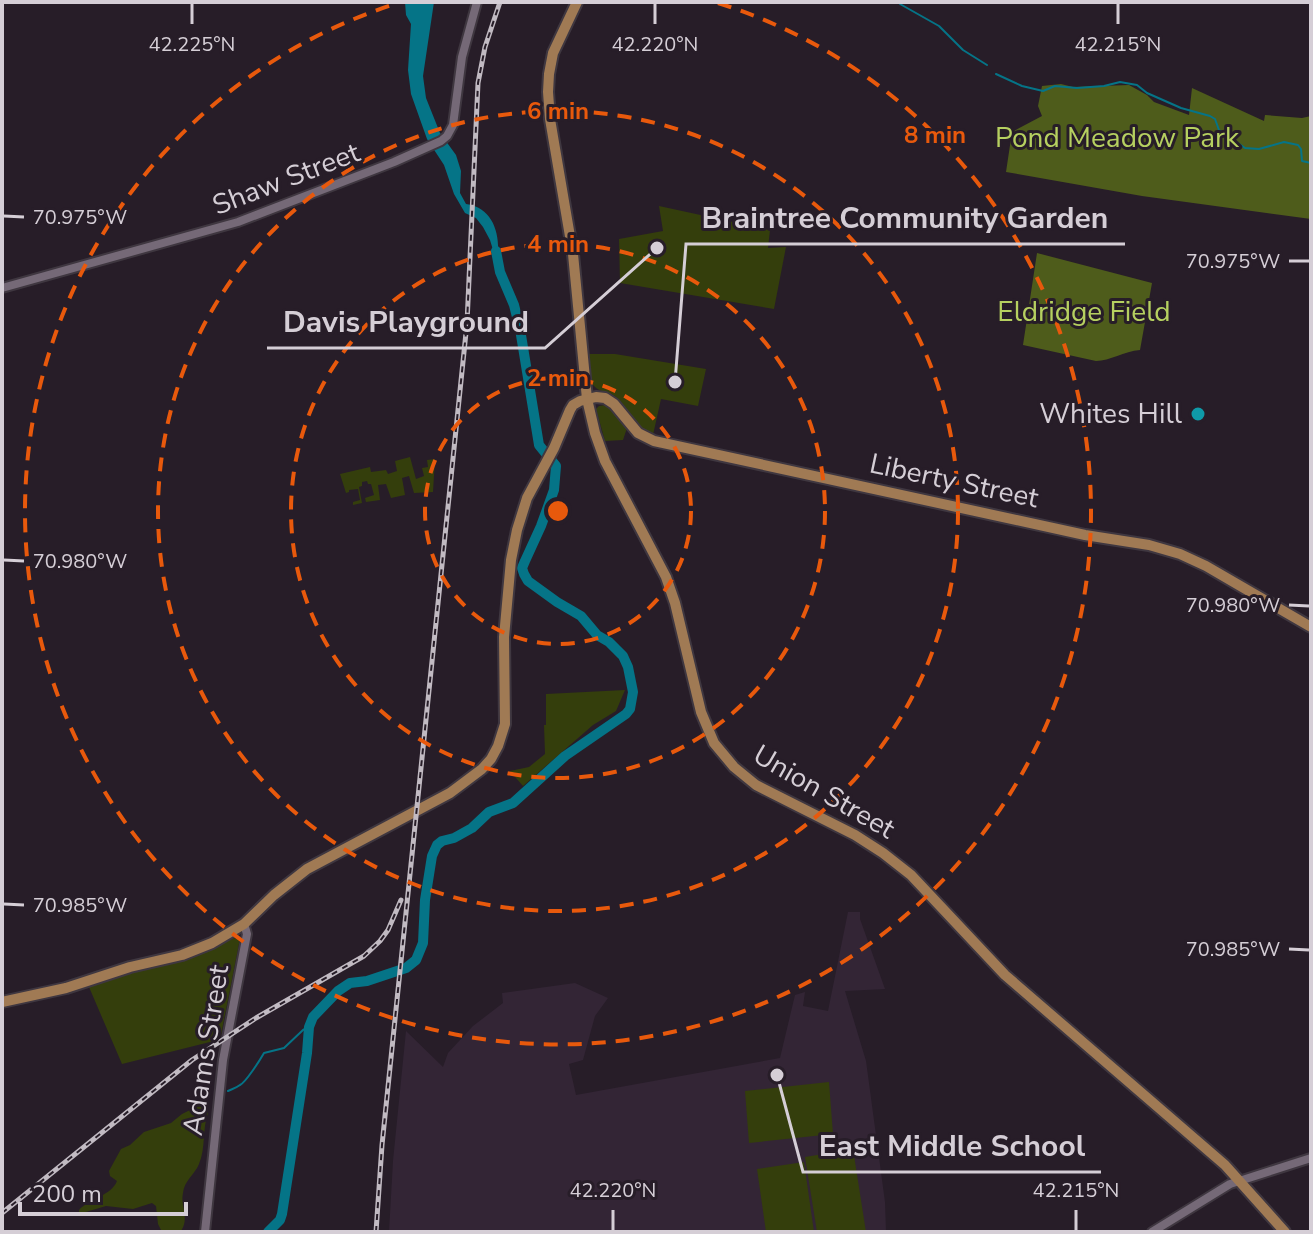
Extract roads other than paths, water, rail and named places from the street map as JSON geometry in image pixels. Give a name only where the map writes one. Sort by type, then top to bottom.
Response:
[{"type":"main road","name":"Union Street","points":[[577,2],[553,53],[548,92],[573,254],[587,399],[605,461],[668,582],[710,736],[737,771],[756,785],[850,832],[898,864],[924,887],[1005,975],[1199,1142],[1239,1180],[1285,1232]]},
{"type":"main road","name":"Liberty Street","points":[[587,399],[599,397],[610,401],[635,431],[654,441],[1176,552],[1223,575],[1311,627]]},
{"type":"main road","points":[[2,1002],[66,988],[136,965],[182,955],[212,943],[244,924],[307,869],[450,793],[482,769],[498,746],[505,724],[504,644],[513,547],[526,503],[571,407],[587,399]]},
{"type":"street","name":"Shaw Street","points":[[2,288],[232,224],[425,148],[447,136],[453,125],[462,57],[477,2]]},
{"type":"street","name":"Adams Street","points":[[205,1232],[225,1050],[247,934],[244,924]]},
{"type":"street","points":[[1152,1232],[1239,1180],[1311,1158]]},
{"type":"water","points":[[405,2],[434,2],[423,76],[426,98],[440,133],[456,155],[461,171],[460,193],[466,204],[484,212],[494,226],[498,244],[497,263],[483,227],[476,218],[465,213],[454,194],[444,165],[427,139],[411,94],[408,70],[411,24],[406,15]]},
{"type":"waterway","points":[[900,4],[939,26],[963,50],[987,65]]},
{"type":"waterway","points":[[996,74],[1022,86],[1043,91],[1055,86],[1077,88],[1120,82],[1137,85],[1147,93],[1181,108],[1210,116],[1215,119],[1219,130],[1245,148],[1259,149],[1284,142],[1298,145],[1302,161],[1311,163]]},
{"type":"waterway","points":[[268,1232],[282,1214],[313,1017],[350,983],[367,981],[406,968],[416,960],[423,943],[425,900],[432,856],[437,845],[472,828],[489,812],[513,803],[565,756],[630,709],[633,692],[623,656],[597,635],[581,616],[528,581],[522,568],[554,490],[556,466],[539,445],[520,329],[496,251]]},
{"type":"waterway","points":[[228,1091],[243,1083],[264,1053],[284,1048],[309,1027]]},
{"type":"railway","points":[[376,1232],[382,1145],[467,323],[478,83],[485,47],[500,2]]},
{"type":"railway","points":[[2,1213],[192,1060],[256,1018],[364,956],[388,930],[401,900]]},
{"type":"place","name":"Davis Playground","points":[[657,248]]},
{"type":"place","name":"Braintree Community Garden","points":[[675,382]]},
{"type":"place","name":"Whites Hill","points":[[1198,414]]},
{"type":"place","name":"East Middle School","points":[[777,1075]]},
{"type":"park label","name":"Pond Meadow Park","points":[[1117,138]]},
{"type":"park label","name":"Eldridge Field","points":[[1084,312]]}]
